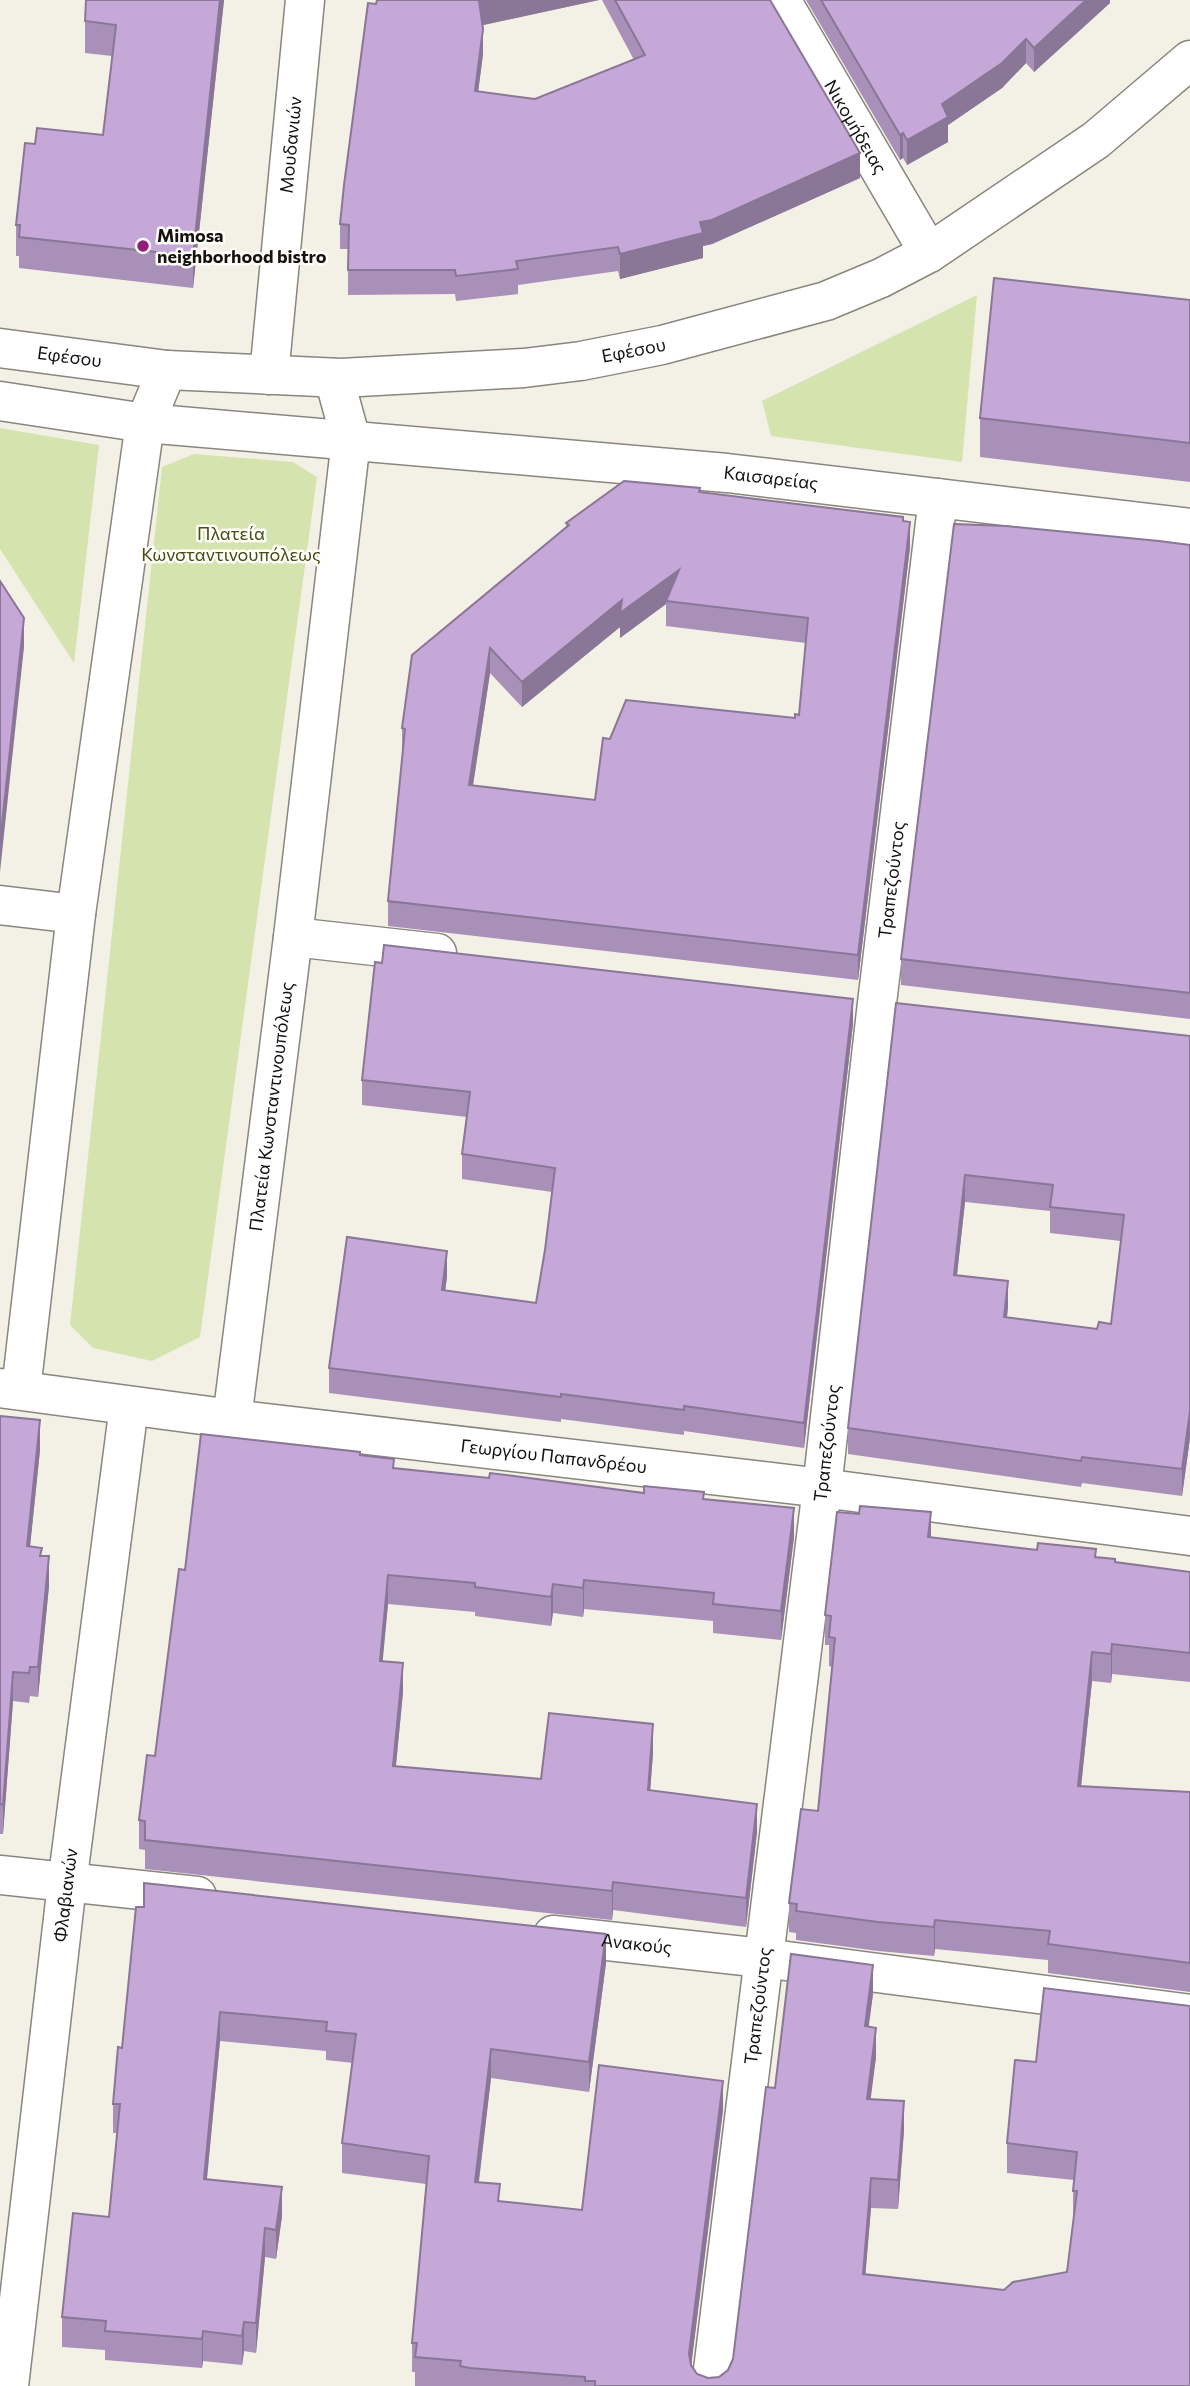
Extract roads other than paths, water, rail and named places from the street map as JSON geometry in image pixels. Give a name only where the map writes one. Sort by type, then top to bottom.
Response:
[{"type":"street","name":"Μουδανιών","points":[[269,375],[305,0]]},
{"type":"street","name":"Νικομήδειας","points":[[781,0],[929,253]]},
{"type":"street","name":"Εφέσου","points":[[0,348],[167,370],[334,378],[524,368],[581,361],[662,345],[826,301],[881,278],[929,253],[1096,140],[1190,60]]},
{"type":"street","points":[[10,1389],[145,424],[167,370]]},
{"type":"street","name":"Πλατεία Κωνσταντινουπόλεως","points":[[232,1419],[293,937],[351,440],[334,378]]},
{"type":"street","points":[[0,401],[145,424],[351,440]]},
{"type":"street","name":"Καισαρείας","points":[[351,440],[727,473],[1190,528]]},
{"type":"street","name":"Τραπεζούντος","points":[[711,2386],[822,1488],[863,1002],[938,498]]},
{"type":"street","points":[[0,905],[76,914]]},
{"type":"street","points":[[293,937],[474,958]]},
{"type":"street","points":[[863,1002],[918,1008]]},
{"type":"street","name":"Γεωργίου Παπανδρέου","points":[[10,1389],[232,1419],[822,1488],[1190,1536]]},
{"type":"street","name":"Φλαβιανών","points":[[9,2386],[67,1884],[129,1406]]},
{"type":"street","points":[[0,1875],[236,1900]]},
{"type":"street","name":"Ανακούς","points":[[514,1931],[763,1958],[1190,2014]]},
{"type":"place","name":"Mimosa neighborhood bistro","points":[[143,246]]}]
